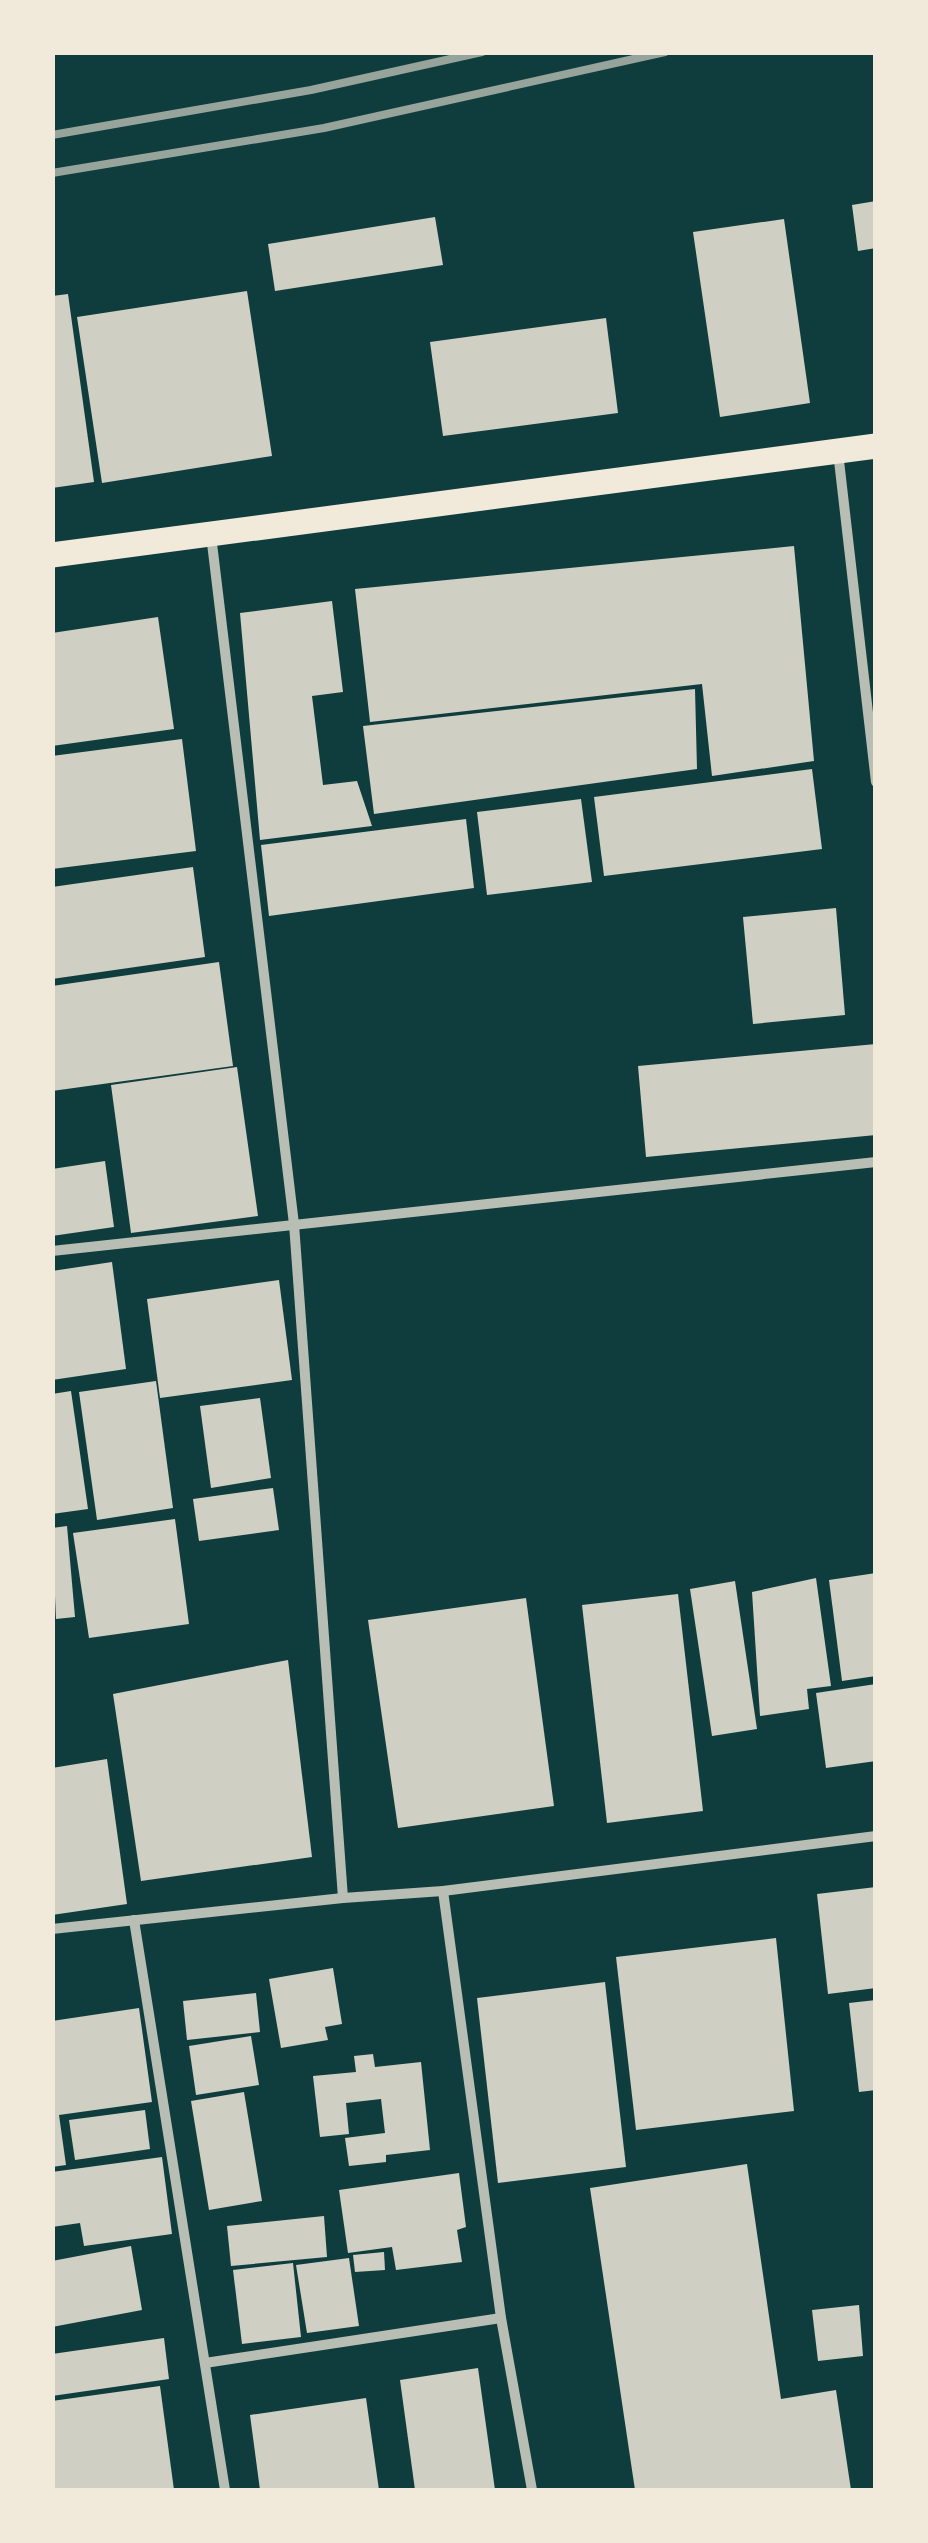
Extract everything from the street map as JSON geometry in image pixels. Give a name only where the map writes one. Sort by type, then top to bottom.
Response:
[{"type":"main road","points":[[52,555],[876,446]]},
{"type":"street","points":[[838,451],[876,782]]},
{"type":"street","points":[[211,534],[294,1224],[343,1898]]},
{"type":"street","points":[[52,1251],[876,1162]]},
{"type":"street","points":[[52,1929],[443,1891],[876,1836]]},
{"type":"street","points":[[443,1891],[502,2318],[532,2490]]},
{"type":"street","points":[[134,1920],[226,2490]]},
{"type":"street","points":[[206,2363],[502,2318]]},
{"type":"building","points":[[876,201],[876,248],[858,251],[852,205]]},
{"type":"building","points":[[435,217],[443,265],[275,291],[268,244]]},
{"type":"building","points":[[784,219],[810,403],[720,417],[693,232]]},
{"type":"building","points":[[247,291],[272,456],[102,483],[77,317]]},
{"type":"building","points":[[68,294],[94,482],[52,488],[52,296]]},
{"type":"building","points":[[606,318],[618,413],[443,436],[430,342]]},
{"type":"building","points":[[794,546],[814,761],[712,776],[702,684],[370,722],[355,589]]},
{"type":"building","points":[[332,601],[343,692],[312,696],[323,785],[357,781],[372,826],[260,840],[240,613]]},
{"type":"building","points":[[158,617],[174,729],[52,746],[52,633]]},
{"type":"building","points":[[695,689],[697,769],[374,814],[363,726]]},
{"type":"building","points":[[182,739],[196,851],[52,869],[52,756]]},
{"type":"building","points":[[812,769],[822,849],[604,876],[594,797]]},
{"type":"building","points":[[581,799],[592,882],[487,895],[477,812]]},
{"type":"building","points":[[466,819],[474,888],[269,916],[261,845]]},
{"type":"building","points":[[193,867],[205,957],[52,979],[52,887]]},
{"type":"building","points":[[836,908],[845,1015],[753,1024],[743,917]]},
{"type":"building","points":[[219,962],[233,1066],[52,1091],[52,986]]},
{"type":"building","points":[[876,1044],[876,1135],[646,1157],[638,1066]]},
{"type":"building","points":[[237,1067],[258,1216],[131,1233],[111,1085]]},
{"type":"building","points":[[105,1161],[114,1227],[52,1236],[52,1169]]},
{"type":"building","points":[[112,1262],[126,1369],[52,1380],[52,1271]]},
{"type":"building","points":[[279,1280],[292,1380],[160,1398],[147,1299]]},
{"type":"building","points":[[156,1381],[173,1508],[97,1520],[79,1392]]},
{"type":"building","points":[[71,1391],[88,1509],[52,1514],[52,1394]]},
{"type":"building","points":[[260,1398],[271,1478],[211,1488],[200,1406]]},
{"type":"building","points":[[273,1488],[279,1530],[199,1541],[193,1499]]},
{"type":"building","points":[[175,1519],[189,1624],[89,1638],[73,1533]]},
{"type":"building","points":[[67,1526],[75,1617],[56,1619],[52,1528]]},
{"type":"building","points":[[876,1573],[876,1676],[842,1681],[829,1580]]},
{"type":"building","points":[[816,1578],[831,1686],[807,1689],[809,1709],[760,1716],[752,1592]]},
{"type":"building","points":[[735,1581],[757,1729],[712,1736],[690,1589]]},
{"type":"building","points":[[678,1594],[703,1811],[607,1823],[582,1605]]},
{"type":"building","points":[[526,1598],[554,1806],[398,1828],[368,1620]]},
{"type":"building","points":[[288,1660],[312,1857],[141,1881],[113,1694]]},
{"type":"building","points":[[876,1684],[876,1761],[826,1768],[816,1693]]},
{"type":"building","points":[[107,1759],[127,1904],[52,1915],[52,1768]]},
{"type":"building","points":[[876,1887],[876,1988],[828,1994],[817,1894]]},
{"type":"building","points":[[776,1938],[794,2111],[636,2130],[616,1957]]},
{"type":"building","points":[[333,1968],[342,2024],[325,2027],[328,2040],[281,2048],[269,1979]]},
{"type":"building","points":[[605,1982],[626,2167],[498,2183],[477,1998]]},
{"type":"building","points":[[256,1993],[260,2032],[187,2040],[183,2001]]},
{"type":"building","points":[[876,2000],[876,2090],[859,2092],[849,2003]]},
{"type":"building","points":[[139,2008],[152,2102],[59,2115],[66,2165],[52,2167],[52,2021]]},
{"type":"building","points":[[251,2036],[259,2085],[196,2095],[189,2046]]},
{"type":"building","points":[[373,2054],[375,2067],[421,2062],[430,2150],[386,2155],[386,2162],[349,2166],[345,2138],[385,2133],[381,2099],[346,2103],[349,2134],[320,2137],[313,2076],[356,2072],[354,2056]]},
{"type":"building","points":[[244,2092],[262,2201],[209,2210],[191,2101]]},
{"type":"building","points":[[145,2110],[150,2149],[75,2160],[69,2120]]},
{"type":"building","points":[[162,2157],[172,2234],[84,2246],[80,2223],[52,2227],[52,2172]]},
{"type":"building","points":[[747,2164],[781,2399],[836,2390],[851,2490],[635,2490],[590,2188]]},
{"type":"building","points":[[459,2173],[466,2227],[457,2230],[462,2262],[396,2270],[392,2247],[348,2253],[339,2190]]},
{"type":"building","points":[[324,2216],[327,2257],[231,2266],[227,2226]]},
{"type":"building","points":[[131,2246],[142,2310],[52,2327],[52,2261]]},
{"type":"building","points":[[384,2252],[385,2270],[355,2272],[353,2255]]},
{"type":"building","points":[[349,2258],[359,2326],[307,2333],[296,2265]]},
{"type":"building","points":[[293,2263],[301,2337],[242,2344],[233,2270]]},
{"type":"building","points":[[859,2305],[863,2356],[818,2361],[812,2310]]},
{"type":"building","points":[[164,2338],[169,2379],[52,2396],[52,2354]]},
{"type":"building","points":[[478,2368],[495,2490],[415,2490],[400,2380]]},
{"type":"building","points":[[160,2386],[174,2490],[52,2490],[52,2401]]},
{"type":"building","points":[[366,2398],[379,2490],[260,2490],[250,2415]]},
{"type":"railway","points":[[52,135],[311,90],[482,52]]},
{"type":"railway","points":[[52,173],[324,128],[665,52]]}]
